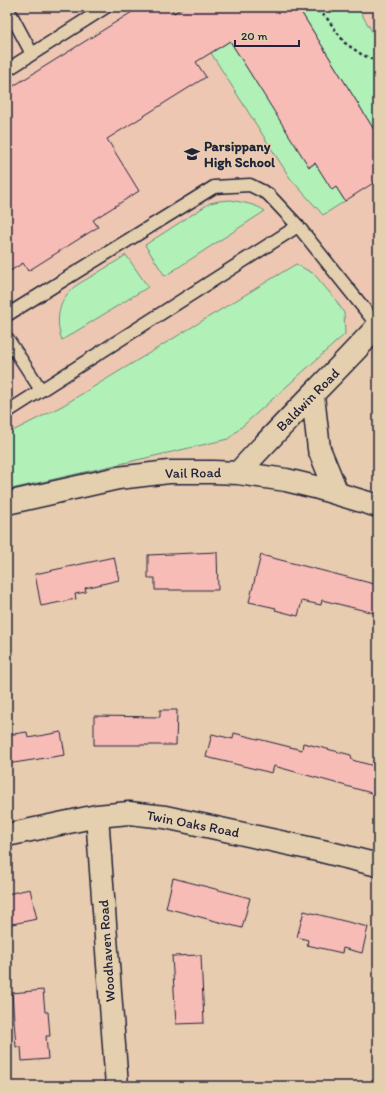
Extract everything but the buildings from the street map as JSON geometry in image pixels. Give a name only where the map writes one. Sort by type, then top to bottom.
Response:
[{"type":"street","name":"Baldwin Road","points":[[238,473],[274,433],[313,396],[378,326]]},
{"type":"street","points":[[313,396],[319,449],[337,493]]},
{"type":"street","name":"Vail Road","points":[[7,503],[118,478],[169,472],[213,472],[238,473],[286,480],[337,493],[378,506]]},
{"type":"street","name":"Twin Oaks Road","points":[[7,835],[97,816],[129,813],[165,817],[322,851],[378,866]]},
{"type":"street","name":"Woodhaven Road","points":[[97,816],[117,1086]]},
{"type":"lane","points":[[7,7],[32,54]]},
{"type":"lane","points":[[7,70],[106,7]]},
{"type":"lane","points":[[7,315],[214,187],[250,185],[268,194],[298,226],[378,326]]},
{"type":"lane","points":[[7,412],[298,226]]},
{"type":"lane","points":[[7,338],[41,390]]},
{"type":"path","points":[[306,7],[318,10],[326,17],[345,43],[361,54],[378,62]]},
{"type":"shaded area","name":"Parsippany High School","points":[[7,7],[378,7],[378,300],[345,334],[228,439],[7,490]]},
{"type":"green space","points":[[298,7],[357,7],[378,41],[378,125],[373,128]]},
{"type":"green space","points":[[230,41],[310,167],[315,163],[332,189],[336,187],[345,201],[323,215],[290,178],[211,53]]},
{"type":"green space","points":[[231,200],[253,205],[265,211],[165,276],[145,245],[210,203]]},
{"type":"green space","points":[[126,255],[148,287],[62,340],[58,319],[61,305],[68,293],[78,284]]},
{"type":"green space","points":[[296,264],[314,274],[335,299],[344,313],[345,334],[228,439],[7,490],[7,434],[62,406]]},
{"type":"place","name":"Parsippany High School","points":[[192,154]]}]
